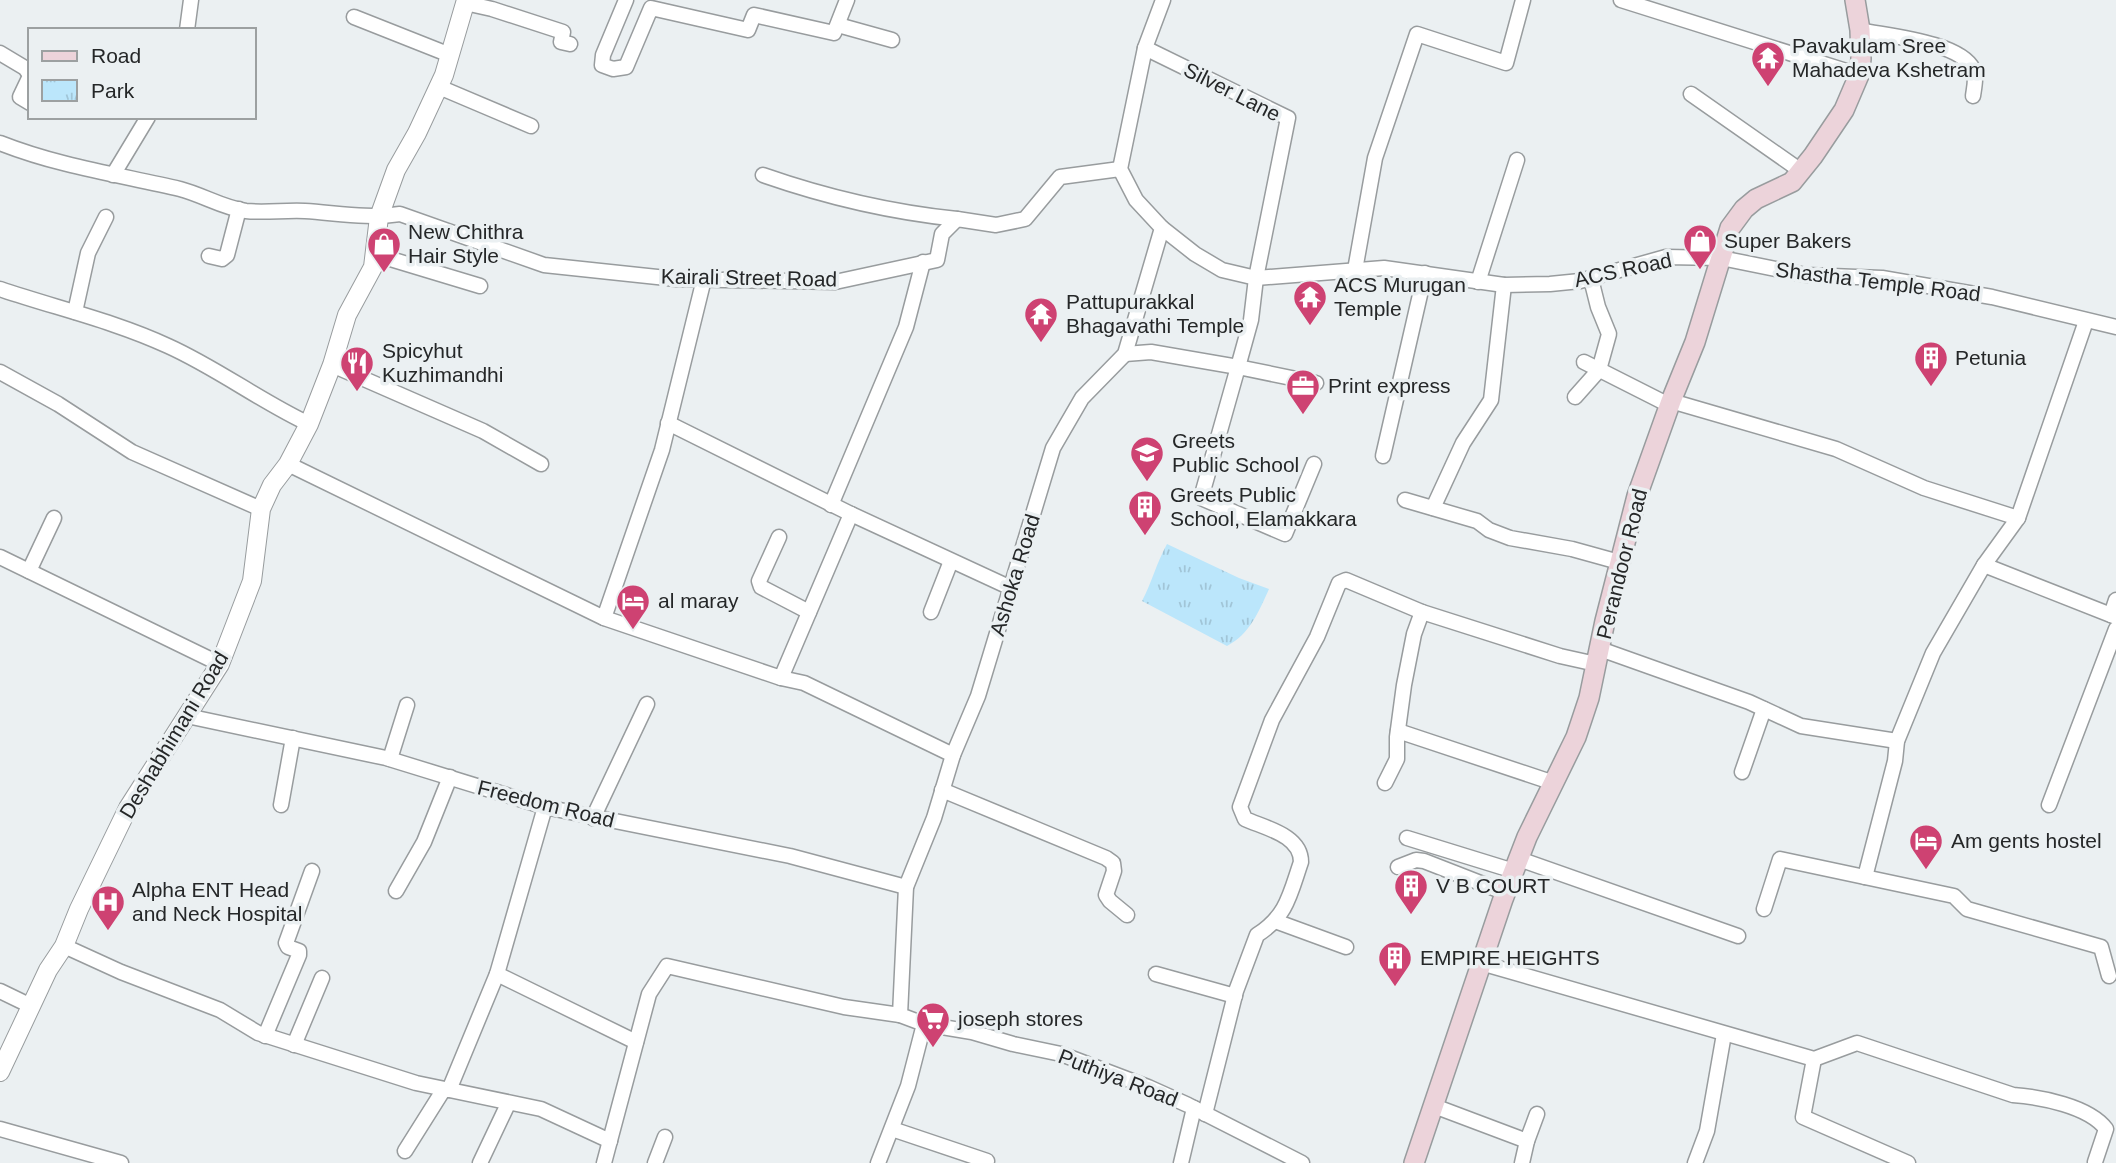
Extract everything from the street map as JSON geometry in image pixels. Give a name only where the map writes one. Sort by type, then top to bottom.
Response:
[{"type":"main road","name":"Perandoor Road","points":[[1414,1163],[1506,893],[1553,783],[1576,737],[1637,496],[1695,342],[1730,228],[1755,198],[1792,182],[1844,110],[1859,75],[1860,30],[1855,0]]},
{"type":"street","points":[[187,28],[191,0]]},
{"type":"street","points":[[626,0],[603,55],[602,65],[613,69],[626,67],[651,8],[748,30],[754,15],[892,40]]},
{"type":"street","points":[[836,29],[846,0]]},
{"type":"street","points":[[1162,228],[1136,200],[1120,169],[1145,48],[1163,0]]},
{"type":"street","points":[[1355,270],[1376,158],[1417,34],[1506,63],[1523,0]]},
{"type":"street","points":[[1621,0],[1859,75]]},
{"type":"street","points":[[466,1],[563,32],[561,42],[570,44]]},
{"type":"street","name":"Deshabhimani Road","points":[[1,1068],[48,970],[64,946],[128,808],[220,664],[251,581],[261,509],[272,485],[288,464],[309,424],[332,365],[347,315],[373,267],[379,217],[396,170],[439,87],[466,1]]},
{"type":"street","points":[[354,17],[450,55]]},
{"type":"street","points":[[1860,30],[1948,48],[1967,60],[1975,72],[1973,96]]},
{"type":"street","name":"Silver Lane","points":[[1145,48],[1288,118],[1256,278]]},
{"type":"street","points":[[0,53],[25,68],[28,73]]},
{"type":"street","points":[[28,80],[20,94],[20,97],[28,102]]},
{"type":"street","points":[[439,87],[531,125]]},
{"type":"street","points":[[1691,94],[1801,171]]},
{"type":"street","points":[[113,176],[147,119]]},
{"type":"street","name":"Kairali Street Road","points":[[0,143],[23,152],[113,176],[184,190],[240,209],[379,217],[400,215],[544,265],[676,279],[835,282],[923,262]]},
{"type":"street","points":[[1478,282],[1517,160]]},
{"type":"street","points":[[763,175],[851,202],[915,215],[996,225],[1025,219],[1060,177],[1120,169]]},
{"type":"street","points":[[209,256],[222,259],[227,255],[240,209]]},
{"type":"street","points":[[75,312],[88,253],[106,217]]},
{"type":"street","points":[[831,505],[906,327],[923,262],[937,260],[942,234],[957,219]]},
{"type":"street","name":"ACS Road","points":[[1162,228],[1195,254],[1222,270],[1256,278],[1384,268],[1504,285],[1550,284],[1591,279],[1666,257],[1721,258]]},
{"type":"street","name":"Ashoka Road","points":[[901,1015],[906,887],[934,818],[953,755],[978,696],[1053,447],[1082,398],[1125,354],[1162,228]]},
{"type":"street","points":[[374,254],[480,286]]},
{"type":"street","name":"Shastha Temple Road","points":[[1721,258],[1806,275],[1882,278],[1992,297],[2116,327]]},
{"type":"street","points":[[1383,456],[1425,273]]},
{"type":"street","points":[[1256,278],[1251,320],[1201,498],[1285,534],[1314,464]]},
{"type":"street","points":[[604,618],[662,450],[704,279]]},
{"type":"street","points":[[1575,397],[1599,370],[1609,334],[1591,279]]},
{"type":"street","points":[[1433,508],[1463,443],[1491,400],[1504,285]]},
{"type":"street","points":[[0,289],[124,328],[170,347],[309,424]]},
{"type":"street","points":[[1865,877],[1895,761],[1897,741],[1933,653],[1984,565],[2018,518],[2086,321]]},
{"type":"street","points":[[1125,354],[1151,352],[1316,383]]},
{"type":"street","points":[[1584,362],[1670,403],[1836,449],[1924,488],[2018,518]]},
{"type":"street","points":[[332,365],[483,431],[541,464]]},
{"type":"street","points":[[0,372],[58,404],[132,452],[261,509]]},
{"type":"street","points":[[668,423],[831,505],[1011,587]]},
{"type":"street","points":[[288,464],[604,618],[781,678],[804,683],[953,755]]},
{"type":"street","points":[[1405,500],[1477,521],[1489,530],[1510,538],[1572,549],[1619,562]]},
{"type":"street","points":[[781,678],[850,514]]},
{"type":"street","points":[[29,571],[54,518]]},
{"type":"street","points":[[779,537],[759,581],[761,587],[809,612]]},
{"type":"street","points":[[0,557],[220,664]]},
{"type":"street","points":[[931,612],[951,561]]},
{"type":"street","points":[[1984,565],[2115,615],[2112,649],[2049,805]]},
{"type":"street","points":[[1181,1163],[1256,935],[1269,929],[1285,908],[1301,862],[1301,854],[1293,840],[1245,819],[1240,807],[1272,720],[1317,637],[1339,583],[1346,579],[1422,612],[1560,656],[1598,657],[1764,709],[1801,726],[1897,741]]},
{"type":"street","points":[[1385,783],[1397,760],[1398,731],[1407,668],[1422,612]]},
{"type":"street","points":[[593,818],[648,704]]},
{"type":"street","points":[[390,760],[407,705]]},
{"type":"street","points":[[1742,772],[1764,709]]},
{"type":"street","name":"Freedom Road","points":[[187,716],[390,760],[545,807],[790,856],[906,887]]},
{"type":"street","points":[[1398,731],[1553,783]]},
{"type":"street","points":[[281,805],[293,738]]},
{"type":"street","points":[[396,891],[424,842],[450,777]]},
{"type":"street","points":[[942,790],[1106,858],[1113,863],[1114,871],[1106,895],[1127,915]]},
{"type":"street","points":[[405,1151],[446,1089],[496,974],[545,807]]},
{"type":"street","points":[[1407,838],[1517,865],[1738,936]]},
{"type":"street","points":[[1763,909],[1780,859],[1954,896],[1967,909],[2101,947],[2109,976]]},
{"type":"street","points":[[1398,867],[1416,860],[1424,861],[1506,893]]},
{"type":"street","points":[[265,1035],[299,955],[299,951],[288,947],[286,943],[312,870]]},
{"type":"street","points":[[1275,921],[1346,947]]},
{"type":"street","points":[[64,946],[121,972],[220,1010],[258,1033],[415,1083],[541,1110],[610,1141]]},
{"type":"street","points":[[1481,963],[1814,1059],[1857,1043],[2013,1095],[2036,1096],[2090,1114],[2101,1121],[2106,1129],[2095,1162]]},
{"type":"street","points":[[604,1163],[649,994],[667,966],[844,1007],[901,1015],[924,1024],[908,1086],[878,1163]]},
{"type":"street","points":[[496,974],[636,1042]]},
{"type":"street","points":[[1156,974],[1235,996]]},
{"type":"street","points":[[294,1045],[322,978]]},
{"type":"street","points":[[0,991],[31,1006]]},
{"type":"street","name":"Puthiya Road","points":[[924,1024],[972,1032],[1061,1054],[1148,1087],[1295,1161]]},
{"type":"street","points":[[1695,1163],[1707,1131],[1724,1034]]},
{"type":"street","points":[[1814,1059],[1803,1116],[1908,1163]]},
{"type":"street","points":[[481,1163],[509,1104]]},
{"type":"street","points":[[1434,1106],[1527,1141]]},
{"type":"street","points":[[1522,1163],[1537,1114]]},
{"type":"street","points":[[0,1129],[121,1163]]},
{"type":"street","points":[[892,1129],[987,1161]]},
{"type":"street","points":[[655,1163],[665,1137]]},
{"type":"green space","points":[[1167,544],[1269,589],[1253,621],[1235,641],[1227,646],[1142,601]]},
{"type":"place","name":"Pavakulam Sree Mahadeva Kshetram","points":[[1768,88]]},
{"type":"place","name":"Super Bakers","points":[[1700,271]]},
{"type":"place","name":"New Chithra Hair Style","points":[[384,274]]},
{"type":"place","name":"ACS Murugan Temple","points":[[1310,327]]},
{"type":"place","name":"Pattupurakkal Bhagavathi Temple","points":[[1041,344]]},
{"type":"place","name":"Petunia","points":[[1931,388]]},
{"type":"place","name":"Spicyhut Kuzhimandhi","points":[[357,393]]},
{"type":"place","name":"Print express","points":[[1303,416]]},
{"type":"place","name":"Greets Public School","points":[[1147,483]]},
{"type":"place","name":"Greets Public School, Elamakkara","points":[[1145,537]]},
{"type":"place","name":"al maray","points":[[633,631]]},
{"type":"place","name":"Am gents hostel","points":[[1926,871]]},
{"type":"place","name":"V B COURT","points":[[1411,916]]},
{"type":"place","name":"Alpha ENT Head and Neck Hospital","points":[[108,932]]},
{"type":"place","name":"EMPIRE HEIGHTS","points":[[1395,988]]},
{"type":"place","name":"joseph stores","points":[[933,1049]]}]
